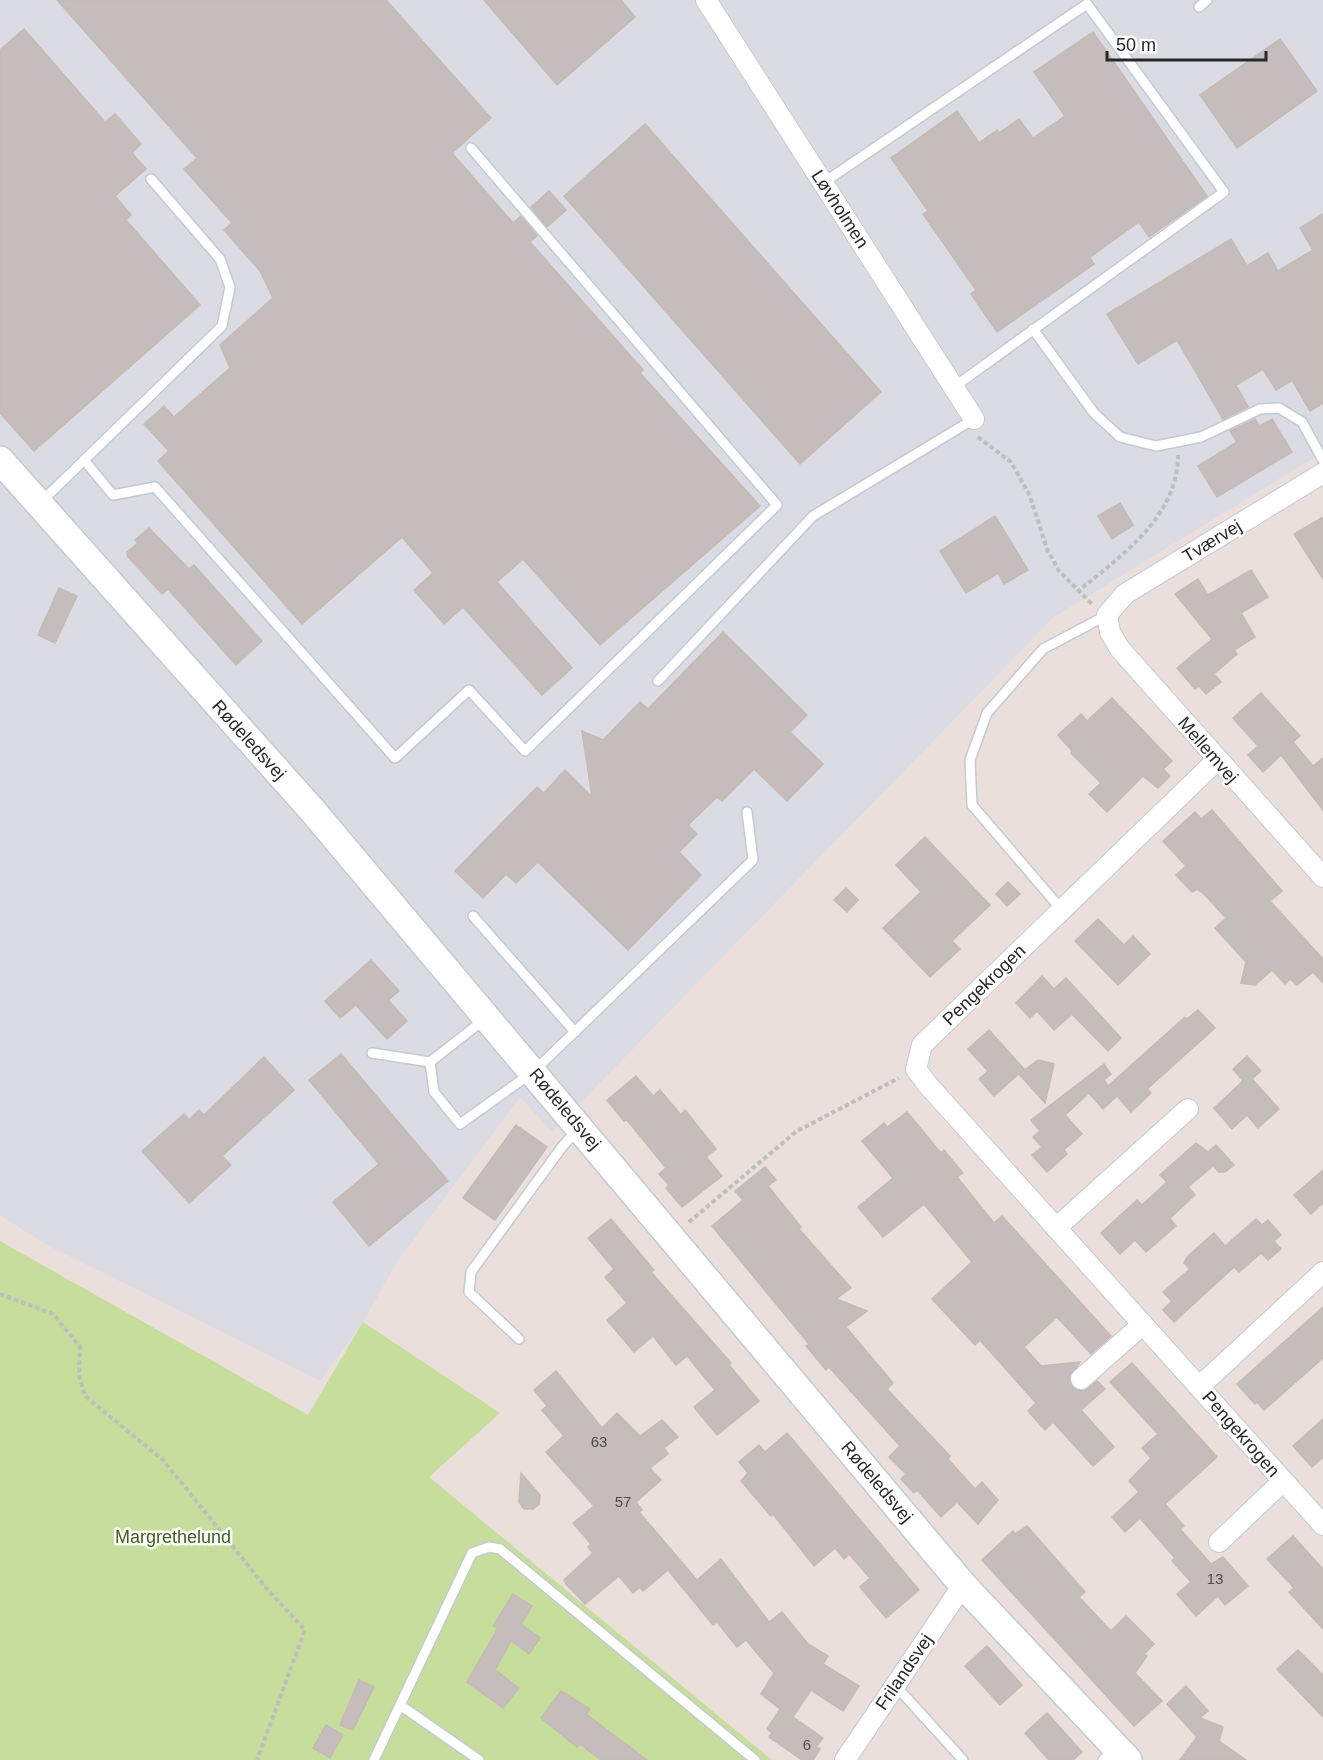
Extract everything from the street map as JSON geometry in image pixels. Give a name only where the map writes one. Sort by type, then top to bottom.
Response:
[{"type":"street","name":"Løvholmen","points":[[706,0],[954,387],[970,421]]},
{"type":"street","name":"Rødeledsvej","points":[[0,460],[312,810],[963,1585],[1115,1755]]},
{"type":"street","name":"Tværvej","points":[[1107,615],[1125,594],[1323,473]]},
{"type":"street","name":"Mellemvej","points":[[1107,615],[1110,632],[1120,649],[1323,877]]},
{"type":"street","name":"Pengekrogen","points":[[1217,760],[922,1045],[916,1069],[1323,1525]]},
{"type":"street","points":[[1056,1228],[1188,1109]]},
{"type":"street","name":"Pengekrogen","points":[[1200,1386],[1323,1272]]},
{"type":"street","points":[[1081,1379],[1143,1324]]},
{"type":"street","name":"Pengekrogen","points":[[1220,1542],[1283,1481]]},
{"type":"street","name":"Frilandsvej","points":[[844,1760],[963,1585]]},
{"type":"lane","points":[[1199,6],[1207,0]]},
{"type":"lane","points":[[823,183],[1087,4],[1224,192],[954,387]]},
{"type":"lane","points":[[84,460],[113,495],[155,487],[395,758],[469,690],[525,751],[777,505],[471,148]]},
{"type":"lane","points":[[38,504],[222,326],[230,287],[220,259],[151,179]]},
{"type":"lane","points":[[1033,329],[1094,413],[1120,437],[1156,446],[1201,437],[1260,410],[1279,408],[1302,422],[1323,460]]},
{"type":"lane","points":[[658,681],[813,516],[970,421]]},
{"type":"lane","points":[[1061,909],[972,805],[970,760],[987,713],[1043,649],[1107,615]]},
{"type":"lane","points":[[430,1062],[434,1092],[460,1124],[533,1072],[753,860],[747,812]]},
{"type":"lane","points":[[473,916],[575,1032]]},
{"type":"lane","points":[[372,1053],[430,1062],[487,1017]]},
{"type":"lane","points":[[519,1339],[469,1292],[471,1272],[562,1146],[580,1127]]},
{"type":"lane","points":[[374,1760],[472,1553],[489,1547],[500,1549],[755,1760]]},
{"type":"lane","points":[[895,1685],[963,1760]]},
{"type":"lane","points":[[400,1705],[479,1760]]},
{"type":"path","points":[[970,421],[977,436],[1011,462],[1030,496],[1047,549],[1059,571],[1077,592],[1107,615]]},
{"type":"path","points":[[1077,592],[1134,545],[1165,507],[1178,472],[1177,442]]},
{"type":"path","points":[[672,1237],[796,1131],[916,1069]]},
{"type":"path","points":[[0,1294],[53,1314],[80,1347],[79,1375],[84,1396],[163,1460],[268,1590],[305,1630],[256,1760]]},
{"type":"shaded area","points":[[0,0],[1323,0],[1323,452],[1054,617],[552,1132],[520,1097],[397,1262],[363,1322],[320,1381],[45,1244],[0,1215]]},
{"type":"green space","name":"Margrethelund","points":[[0,1241],[308,1415],[363,1322],[500,1413],[429,1477],[772,1760],[0,1760]]},
{"type":"building","points":[[57,0],[386,0],[491,118],[452,153],[513,223],[521,216],[537,236],[530,242],[643,370],[640,373],[760,506],[600,645],[523,559],[497,582],[572,668],[542,695],[463,607],[444,624],[414,590],[433,573],[402,537],[302,624],[158,461],[169,451],[144,424],[164,406],[174,417],[230,368],[220,345],[273,298],[260,271],[224,230],[232,223],[184,169],[197,158]]},
{"type":"building","points":[[484,0],[621,0],[635,17],[557,85]]},
{"type":"building","points":[[24,29],[105,122],[115,114],[141,144],[132,153],[146,169],[115,196],[131,215],[126,220],[200,305],[34,451],[0,413],[0,50]]},
{"type":"building","points":[[1093,32],[1207,196],[1149,237],[1139,222],[1090,257],[1094,264],[997,332],[971,294],[976,290],[923,214],[928,211],[891,158],[957,111],[979,143],[997,130],[999,133],[1019,119],[1033,138],[1065,116],[1034,72]]},
{"type":"building","points":[[1280,39],[1317,91],[1237,148],[1200,95]]},
{"type":"building","points":[[645,124],[881,392],[800,464],[564,196]]},
{"type":"building","points":[[549,191],[566,210],[547,227],[531,207]]},
{"type":"building","points":[[1323,214],[1323,403],[1310,411],[1292,380],[1276,390],[1263,369],[1236,385],[1248,407],[1223,419],[1177,340],[1138,364],[1107,314],[1231,239],[1247,266],[1268,253],[1278,271],[1313,250],[1300,228]]},
{"type":"building","points":[[1255,419],[1259,426],[1272,419],[1292,452],[1217,497],[1198,466],[1237,442],[1230,431]]},
{"type":"building","points":[[1120,503],[1133,525],[1112,539],[1098,516]]},
{"type":"building","points":[[995,516],[1028,570],[1004,584],[998,573],[966,593],[940,551]]},
{"type":"building","points":[[1323,517],[1323,579],[1294,534]]},
{"type":"building","points":[[149,528],[189,569],[194,565],[262,641],[236,665],[168,589],[162,594],[128,557],[127,552],[138,543],[135,540]]},
{"type":"building","points":[[1251,570],[1268,597],[1241,613],[1255,637],[1234,650],[1237,654],[1214,674],[1221,682],[1206,694],[1199,686],[1195,689],[1177,668],[1212,639],[1175,594],[1198,579],[1208,595]]},
{"type":"building","points":[[59,588],[77,596],[55,643],[38,635]]},
{"type":"building","points":[[723,632],[807,715],[790,732],[823,764],[787,801],[754,769],[722,801],[717,797],[688,825],[697,834],[679,852],[701,875],[628,950],[538,862],[516,883],[506,874],[483,898],[455,871],[537,787],[544,793],[565,770],[592,797],[582,731],[603,740],[640,702],[648,709]]},
{"type":"building","points":[[1261,693],[1300,736],[1293,742],[1313,766],[1323,758],[1323,810],[1281,755],[1263,772],[1248,755],[1258,746],[1233,718]]},
{"type":"building","points":[[1112,698],[1172,761],[1163,769],[1170,776],[1158,788],[1143,776],[1107,812],[1089,794],[1101,783],[1071,753],[1072,751],[1058,735],[1081,714],[1087,721]]},
{"type":"building","points":[[1212,810],[1282,891],[1270,901],[1323,959],[1323,983],[1313,972],[1297,985],[1290,979],[1285,984],[1272,970],[1255,985],[1241,983],[1246,962],[1215,928],[1226,918],[1204,894],[1197,889],[1192,892],[1176,875],[1186,866],[1163,841],[1195,812],[1201,819]]},
{"type":"building","points":[[925,837],[990,905],[952,941],[960,949],[930,977],[883,928],[921,892],[896,865]]},
{"type":"building","points":[[1008,882],[1020,894],[1007,906],[996,894]]},
{"type":"building","points":[[846,888],[858,900],[847,912],[834,900]]},
{"type":"building","points":[[1098,919],[1124,945],[1133,936],[1150,954],[1118,985],[1075,941]]},
{"type":"building","points":[[371,960],[399,991],[388,1000],[407,1021],[387,1039],[356,1005],[340,1018],[325,1001]]},
{"type":"building","points":[[1042,976],[1054,989],[1066,978],[1121,1038],[1108,1051],[1072,1014],[1054,1030],[1037,1011],[1030,1018],[1016,1003]]},
{"type":"building","points":[[1198,1010],[1215,1028],[1147,1089],[1151,1093],[1131,1112],[1117,1096],[1103,1109],[1089,1093],[1065,1115],[1082,1134],[1064,1150],[1067,1154],[1047,1172],[1032,1155],[1042,1147],[1033,1137],[1040,1131],[1031,1120],[1104,1064],[1111,1074],[1104,1080],[1108,1086],[1184,1018],[1188,1018]]},
{"type":"building","points":[[989,1030],[1024,1069],[994,1096],[979,1079],[988,1071],[968,1049]]},
{"type":"building","points":[[341,1054],[448,1181],[369,1246],[333,1202],[379,1164],[309,1080]]},
{"type":"building","points":[[1247,1056],[1261,1071],[1252,1079],[1279,1109],[1258,1128],[1247,1115],[1232,1129],[1214,1108],[1243,1081],[1233,1069]]},
{"type":"building","points":[[264,1057],[294,1090],[222,1156],[231,1165],[189,1203],[142,1151],[184,1114],[189,1120],[199,1110],[204,1115]]},
{"type":"building","points":[[1038,1060],[1054,1064],[1045,1103],[1019,1074]]},
{"type":"building","points":[[636,1076],[653,1096],[660,1090],[681,1115],[685,1110],[716,1149],[706,1157],[722,1176],[682,1207],[666,1188],[669,1185],[659,1174],[666,1168],[627,1120],[624,1121],[607,1100]]},
{"type":"building","points":[[907,1112],[941,1153],[944,1150],[963,1173],[957,1177],[994,1223],[1002,1216],[1111,1336],[1091,1354],[1057,1317],[1024,1347],[1041,1366],[1080,1362],[1070,1376],[1072,1386],[1077,1390],[1084,1391],[1097,1381],[1105,1389],[1081,1410],[1114,1447],[1093,1466],[1053,1422],[1045,1430],[1028,1411],[1036,1403],[980,1340],[975,1345],[932,1299],[972,1262],[924,1204],[883,1237],[858,1207],[893,1178],[862,1141],[884,1123],[887,1127]]},
{"type":"building","points":[[516,1125],[547,1147],[495,1220],[463,1198]]},
{"type":"building","points":[[1196,1143],[1208,1152],[1216,1145],[1234,1165],[1225,1172],[1219,1172],[1213,1166],[1188,1187],[1195,1195],[1170,1218],[1176,1226],[1146,1252],[1135,1240],[1120,1254],[1101,1233],[1137,1200],[1142,1205],[1167,1182],[1160,1175]]},
{"type":"building","points":[[765,1167],[776,1180],[768,1186],[801,1227],[799,1229],[851,1288],[836,1299],[867,1311],[846,1327],[893,1383],[887,1389],[950,1456],[948,1459],[975,1489],[982,1482],[998,1500],[978,1524],[957,1502],[941,1517],[917,1490],[914,1493],[901,1479],[906,1474],[889,1457],[900,1446],[829,1367],[826,1370],[806,1346],[809,1344],[712,1226],[743,1200],[735,1191]]},
{"type":"building","points":[[1323,1170],[1323,1203],[1311,1214],[1294,1195]]},
{"type":"building","points":[[611,1219],[654,1270],[651,1272],[731,1363],[729,1365],[759,1401],[717,1435],[694,1407],[715,1390],[687,1356],[676,1365],[653,1336],[634,1352],[607,1320],[627,1303],[605,1277],[614,1269],[588,1238]]},
{"type":"building","points":[[1256,1219],[1262,1225],[1268,1220],[1281,1235],[1274,1241],[1281,1249],[1268,1260],[1261,1253],[1239,1272],[1234,1267],[1174,1322],[1163,1310],[1172,1301],[1163,1292],[1190,1269],[1184,1263],[1187,1257],[1214,1233],[1225,1246]]},
{"type":"building","points":[[1323,1307],[1323,1358],[1264,1410],[1257,1402],[1255,1404],[1237,1384]]},
{"type":"building","points":[[1132,1363],[1217,1457],[1165,1504],[1184,1526],[1180,1529],[1211,1564],[1223,1557],[1248,1586],[1225,1605],[1218,1596],[1196,1616],[1177,1594],[1191,1582],[1172,1561],[1175,1558],[1140,1518],[1125,1532],[1112,1517],[1139,1492],[1129,1481],[1151,1458],[1142,1448],[1158,1434],[1110,1382]]},
{"type":"building","points":[[556,1371],[602,1428],[617,1413],[640,1436],[662,1420],[678,1437],[664,1448],[668,1454],[650,1468],[661,1480],[636,1502],[642,1510],[639,1512],[697,1580],[721,1559],[769,1622],[782,1612],[808,1644],[828,1656],[823,1664],[859,1686],[843,1711],[811,1690],[793,1717],[823,1738],[816,1747],[820,1749],[813,1760],[802,1760],[769,1737],[772,1733],[767,1729],[780,1709],[761,1694],[774,1673],[746,1640],[737,1647],[717,1622],[713,1625],[668,1570],[643,1591],[640,1587],[633,1593],[619,1576],[585,1604],[566,1584],[564,1580],[593,1553],[588,1547],[591,1544],[573,1523],[594,1506],[546,1452],[564,1436],[542,1410],[547,1406],[534,1390]]},
{"type":"building","points":[[1323,1419],[1323,1457],[1312,1467],[1293,1446]]},
{"type":"building","points":[[787,1433],[919,1590],[886,1618],[860,1587],[870,1578],[849,1554],[844,1559],[835,1548],[814,1566],[773,1514],[771,1516],[741,1481],[748,1473],[739,1462],[759,1445],[765,1452]]},
{"type":"building","points":[[521,1473],[540,1495],[539,1504],[533,1509],[524,1509],[519,1502]]},
{"type":"building","points":[[1027,1526],[1085,1592],[1079,1597],[1111,1631],[1126,1616],[1154,1644],[1144,1654],[1147,1656],[1135,1673],[1162,1701],[1134,1726],[982,1560],[1013,1531],[1015,1534]]},
{"type":"building","points":[[1293,1536],[1323,1569],[1323,1629],[1289,1592],[1294,1588],[1267,1559]]},
{"type":"building","points":[[513,1594],[532,1606],[521,1624],[540,1638],[529,1654],[511,1641],[495,1670],[519,1688],[503,1708],[467,1682],[498,1628],[493,1626]]},
{"type":"building","points":[[987,1646],[1022,1685],[1000,1705],[965,1666]]},
{"type":"building","points":[[1298,1650],[1323,1675],[1323,1717],[1277,1669]]},
{"type":"building","points":[[359,1680],[374,1687],[353,1730],[340,1725]]},
{"type":"building","points":[[1186,1686],[1208,1711],[1200,1718],[1223,1727],[1219,1741],[1246,1760],[1180,1760],[1197,1737],[1167,1704]]},
{"type":"building","points":[[561,1691],[590,1709],[586,1714],[647,1760],[601,1760],[580,1744],[577,1747],[541,1718]]},
{"type":"building","points":[[1047,1713],[1082,1752],[1073,1760],[1049,1760],[1025,1733]]},
{"type":"building","points":[[326,1725],[343,1735],[330,1758],[313,1748]]}]
